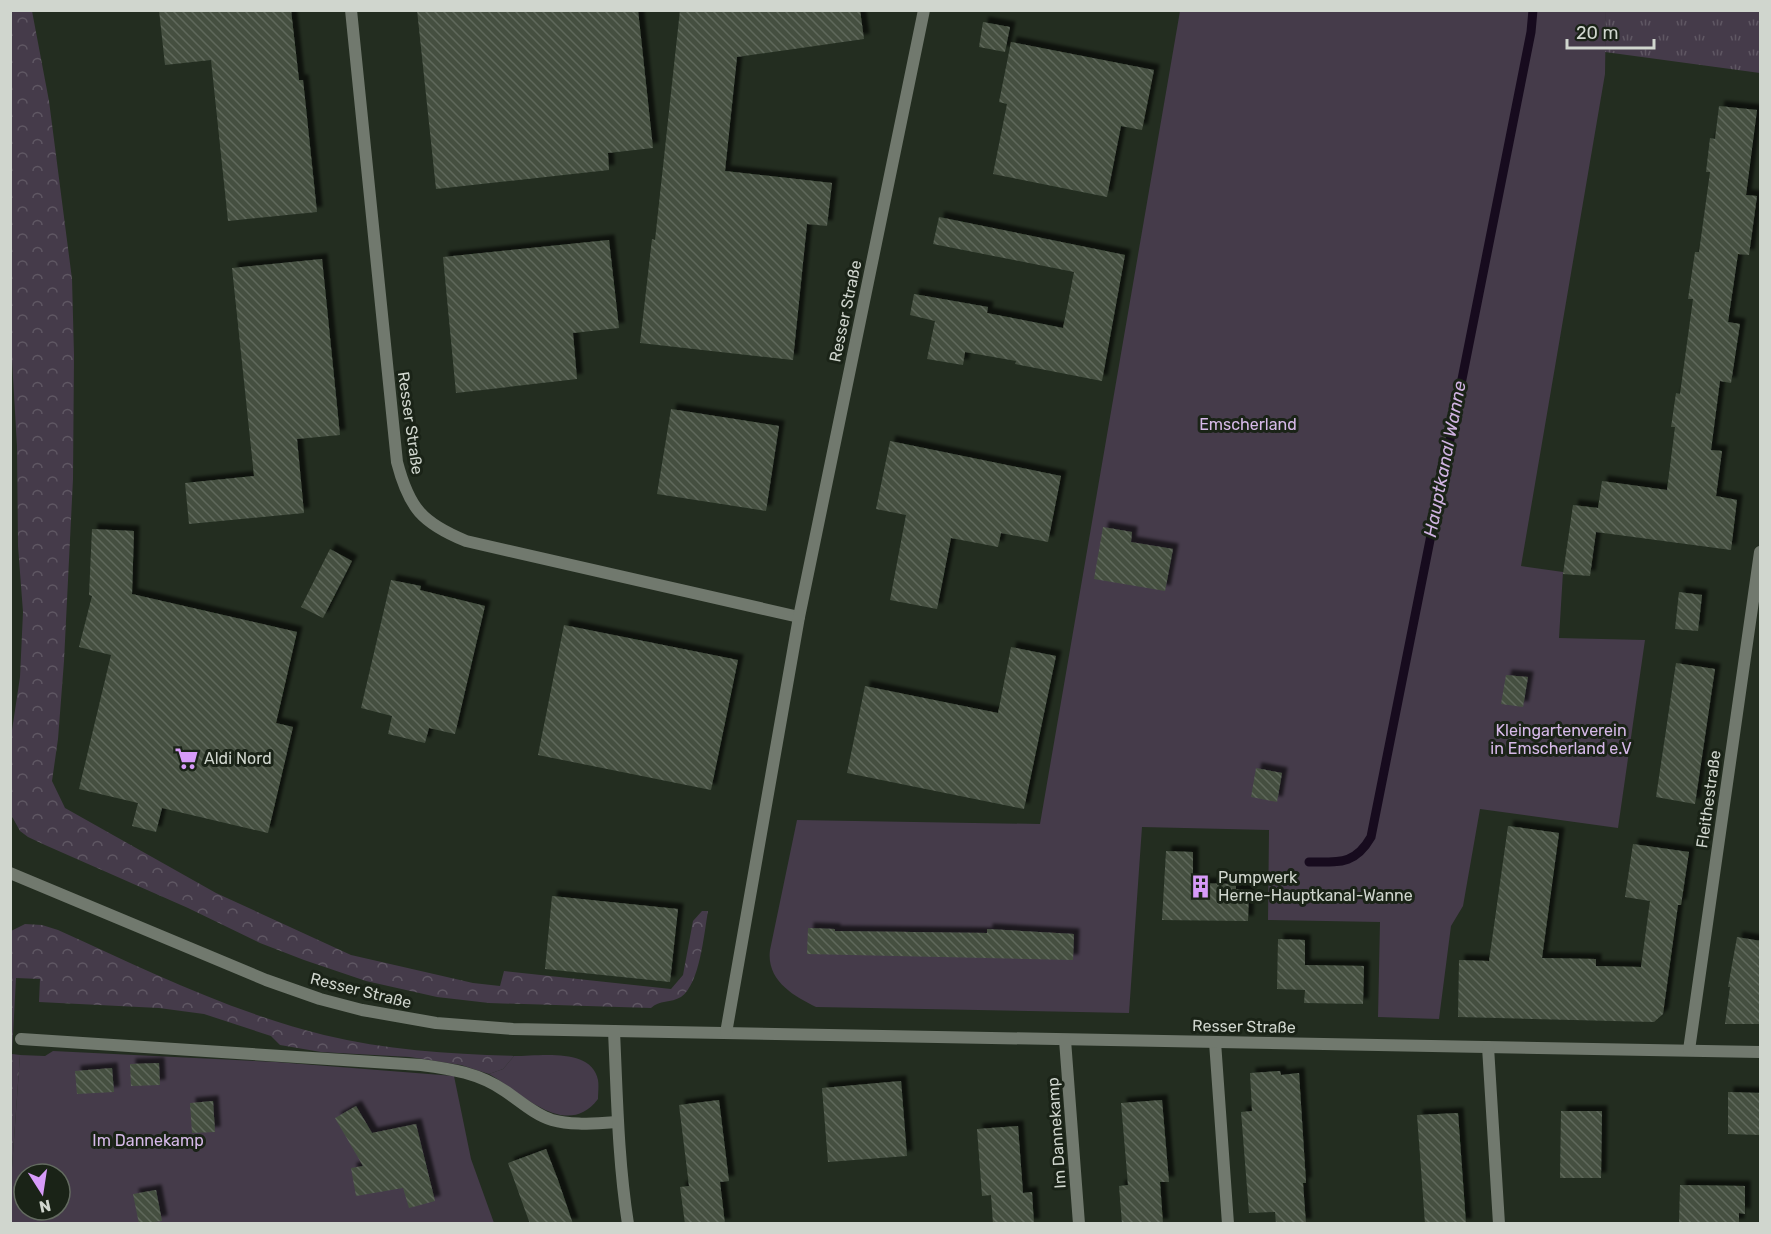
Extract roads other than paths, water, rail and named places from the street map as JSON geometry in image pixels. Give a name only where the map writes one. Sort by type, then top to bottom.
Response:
[{"type":"street","name":"Resser Straße","points":[[351,10],[397,462],[404,489],[419,512],[440,530],[466,541],[799,617]]},
{"type":"street","name":"Resser Straße","points":[[726,1034],[799,617],[924,10]]},
{"type":"street","name":"Fleithestraße","points":[[1689,1050],[1761,552]]},
{"type":"street","name":"Resser Straße","points":[[10,873],[266,980],[320,999],[362,1010],[436,1023],[513,1029],[726,1034],[1761,1052]]},
{"type":"street","points":[[614,1031],[618,1122],[628,1224]]},
{"type":"street","points":[[21,1039],[458,1070],[483,1078],[533,1111],[551,1120],[571,1124],[618,1122]]},
{"type":"street","name":"Im Dannekamp","points":[[1065,1040],[1079,1224]]},
{"type":"street","points":[[1215,1042],[1228,1224]]},
{"type":"street","points":[[1488,1047],[1499,1224]]},
{"type":"waterway","name":"Hauptkanal Wanne","points":[[1309,862],[1345,860],[1359,853],[1371,837],[1531,32],[1533,10]]},
{"type":"place","name":"Aldi Nord","points":[[186,758]]},
{"type":"place","name":"Pumpwerk Herne-Hauptkanal-Wanne","points":[[1200,886]]},
{"type":"park label","name":"Emscherland","points":[[1248,424]]},
{"type":"park label","name":"Kleingartenverein in Emscherland e.V","points":[[1561,739]]}]
